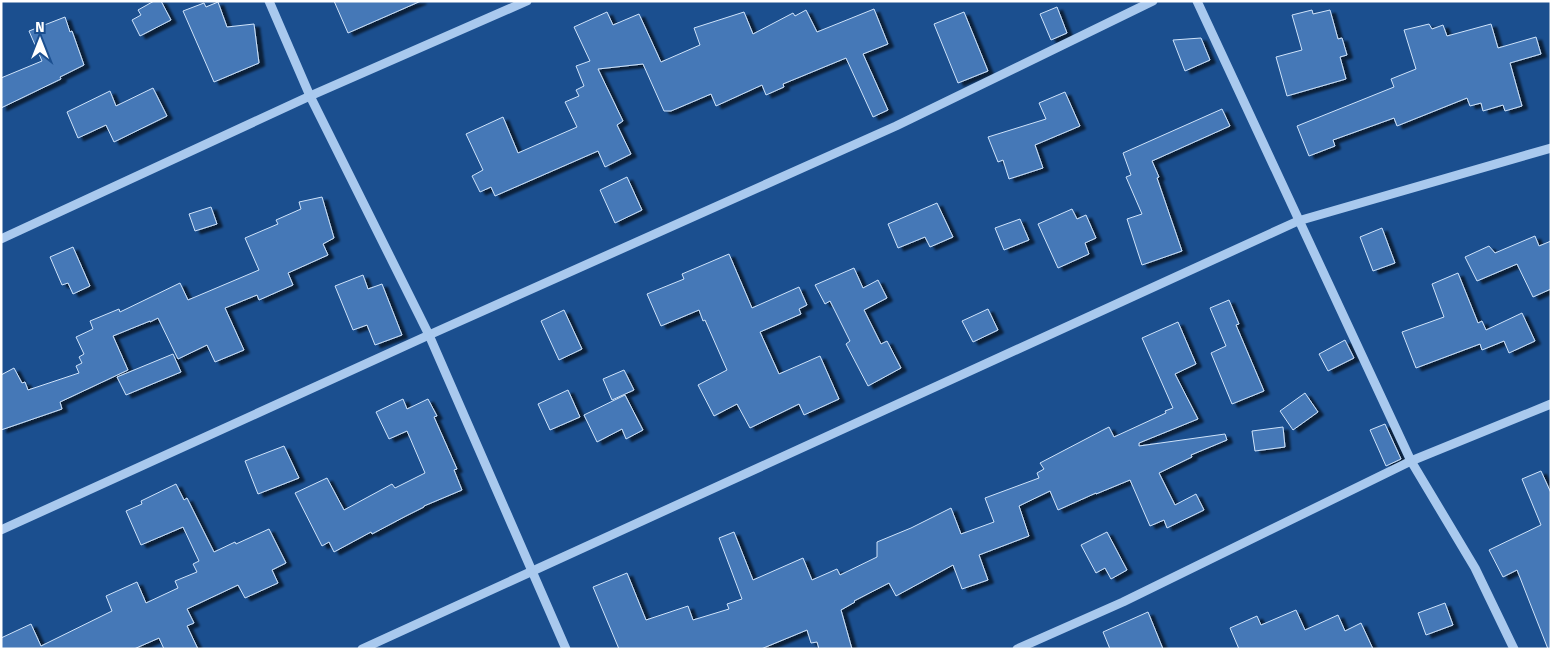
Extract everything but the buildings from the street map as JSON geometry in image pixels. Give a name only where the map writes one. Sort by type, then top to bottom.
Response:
[{"type":"street","points":[[269,1],[310,96],[429,335],[566,649]]},
{"type":"street","points":[[1,239],[310,96],[527,1]]},
{"type":"street","points":[[1,530],[429,335],[896,126],[1153,1]]},
{"type":"street","points":[[1197,1],[1411,462],[1475,568],[1514,649]]},
{"type":"street","points":[[362,649],[1298,221],[1551,148]]},
{"type":"street","points":[[1017,649],[1124,602],[1411,462],[1551,404]]}]
